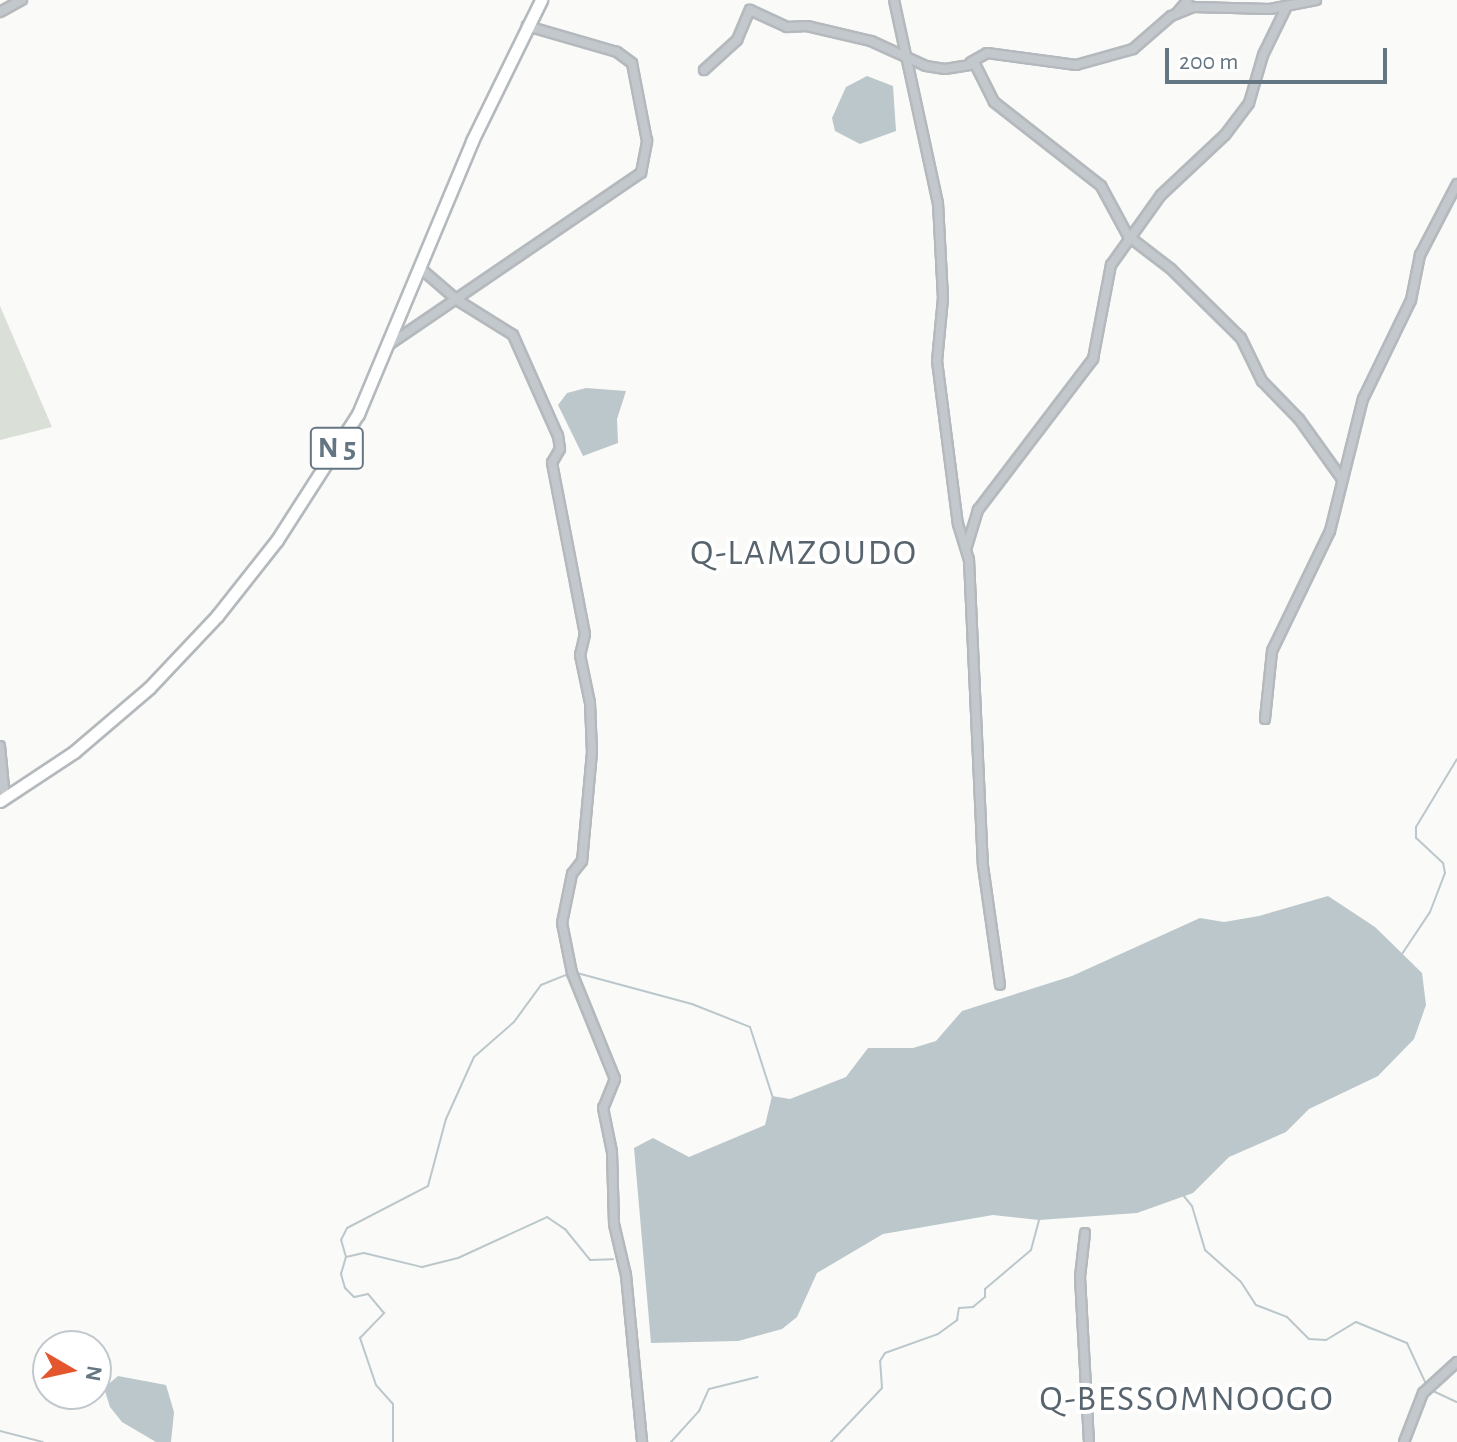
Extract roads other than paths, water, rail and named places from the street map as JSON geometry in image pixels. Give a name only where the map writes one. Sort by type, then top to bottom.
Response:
[{"type":"highway","name":"N 5","points":[[2,799],[113,721],[217,616],[277,540],[334,453],[390,344],[420,268],[541,0]]},
{"type":"street","points":[[0,12],[22,0]]},
{"type":"street","points":[[894,0],[938,203],[943,298],[938,373],[958,524],[967,547],[983,866],[1000,985]]},
{"type":"street","points":[[704,70],[737,40],[750,10],[787,27],[871,41],[905,57],[945,69],[971,62],[987,53],[1076,65],[1103,59],[1133,49],[1177,14],[1188,0]]},
{"type":"street","points":[[1177,14],[1193,7],[1287,6],[1316,0]]},
{"type":"street","points":[[967,547],[978,510],[1093,359],[1106,277],[1128,236],[1249,103],[1263,55],[1287,6]]},
{"type":"street","points":[[390,344],[620,192],[641,173],[646,161],[644,110],[632,63],[617,52],[527,26]]},
{"type":"street","points":[[971,62],[994,102],[1101,186],[1128,236],[1171,269],[1241,338],[1262,381],[1299,419],[1342,479]]},
{"type":"street","points":[[1265,719],[1272,651],[1330,531],[1369,384],[1405,317],[1420,255],[1457,184]]},
{"type":"street","points":[[420,268],[457,300],[513,335],[558,436],[560,449],[552,463],[585,634],[580,655],[590,703],[592,752],[582,861],[572,874],[562,923],[572,973],[615,1079],[603,1108],[612,1152],[614,1224],[626,1275],[642,1442]]},
{"type":"street","points":[[0,746],[2,799]]},
{"type":"street","points":[[1085,1233],[1080,1277],[1089,1442]]},
{"type":"street","points":[[1404,1442],[1423,1393],[1457,1362]]},
{"type":"waterway","points":[[1402,954],[1430,912],[1445,873],[1443,863],[1416,838],[1416,827],[1457,759]]},
{"type":"waterway","points":[[346,1257],[341,1240],[347,1228],[428,1186],[446,1119],[474,1057],[514,1022],[541,985],[570,973]]},
{"type":"waterway","points":[[577,973],[692,1004],[750,1027],[773,1098]]},
{"type":"waterway","points":[[1183,1195],[1192,1206],[1205,1250],[1241,1282],[1256,1305],[1287,1317],[1309,1339],[1326,1340],[1356,1322],[1407,1343],[1426,1384]]},
{"type":"waterway","points":[[393,1442],[393,1404],[376,1385],[360,1338],[384,1313],[368,1294],[354,1297],[345,1288],[341,1274],[346,1257],[364,1253],[422,1267],[458,1258],[547,1217],[565,1229],[590,1260],[613,1259]]},
{"type":"waterway","points":[[831,1442],[882,1388],[880,1361],[885,1353],[938,1334],[957,1320],[959,1308],[973,1307],[985,1297],[985,1289],[1031,1250],[1039,1220]]},
{"type":"waterway","points":[[671,1442],[699,1411],[709,1389],[758,1377]]},
{"type":"waterway","points":[[1433,1391],[1457,1402]]},
{"type":"waterway","points":[[0,1431],[43,1442]]},
{"type":"district","name":"Q-LAMZOUDO","points":[[804,554]]},
{"type":"district","name":"Q-BESSOMNOOGO","points":[[1187,1400]]}]
